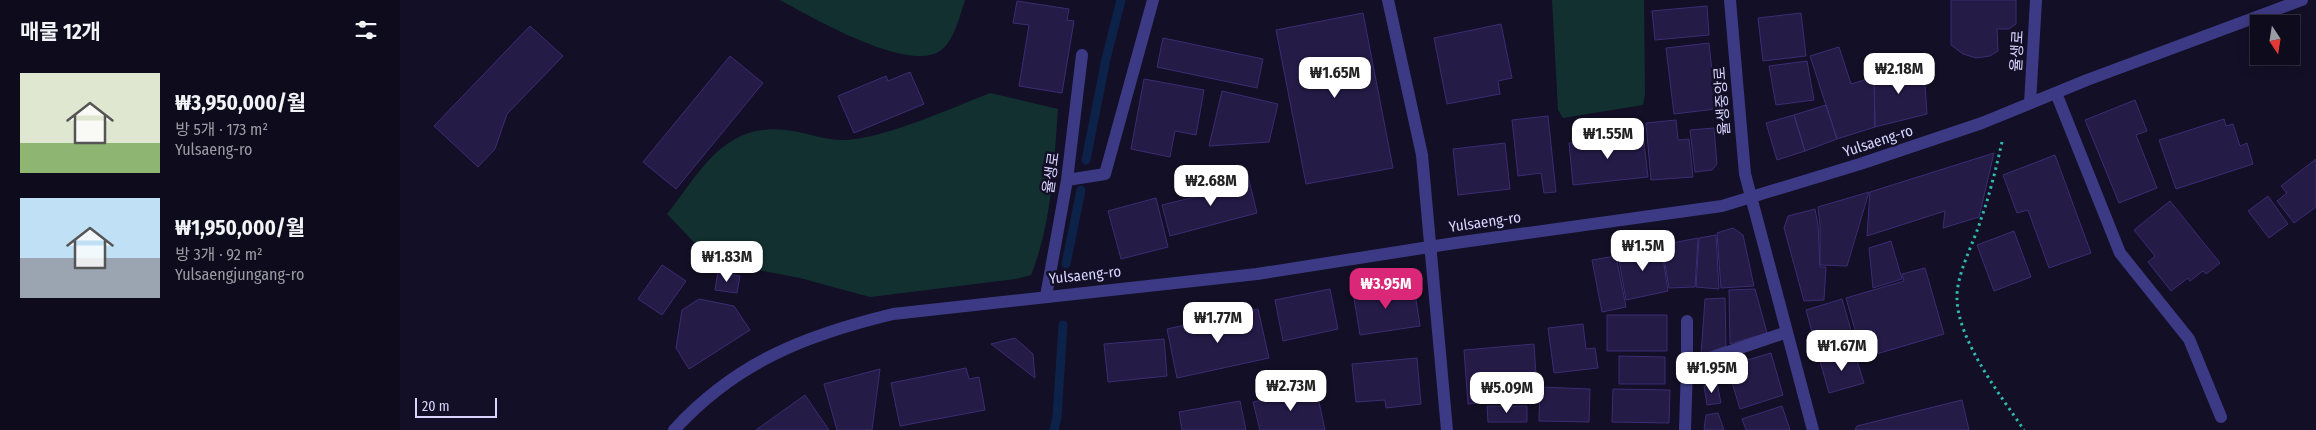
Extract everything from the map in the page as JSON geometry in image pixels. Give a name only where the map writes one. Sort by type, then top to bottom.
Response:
[{"type":"street","points":[[1067,180],[1105,174],[1153,0]]},
{"type":"street","points":[[1388,0],[1422,155],[1447,430]]},
{"type":"street","name":"율생중앙로","points":[[1730,0],[1743,164],[1813,430]]},
{"type":"street","name":"율생로","points":[[2030,103],[2036,0]]},
{"type":"street","name":"Yulsaeng-ro","points":[[674,430],[729,380],[785,348],[839,327],[893,314],[1257,274],[1430,247],[1692,210],[1753,198],[1915,146],[2302,0]]},
{"type":"street","name":"율생로","points":[[1046,296],[1067,180],[1082,55]]},
{"type":"street","points":[[2056,93],[2120,253],[2189,339],[2221,417]]},
{"type":"street","points":[[1685,430],[1687,321]]},
{"type":"street","points":[[1687,366],[1788,332]]},
{"type":"path","points":[[2002,142],[1991,187],[1965,263],[1956,298],[1963,327],[1974,351],[1990,381],[2024,430]]},
{"type":"green space","points":[[780,0],[965,0],[956,28],[945,47],[940,51],[925,56],[906,55],[883,49],[836,29]]},
{"type":"green space","points":[[1552,0],[1644,0],[1645,94],[1643,105],[1563,118],[1558,110]]},
{"type":"green space","points":[[990,93],[1058,109],[1048,214],[1044,235],[1031,275],[1016,279],[870,297],[800,278],[726,264],[707,256],[667,214],[716,153],[730,142],[746,134],[764,130],[786,130],[838,140],[863,138],[899,128]]},
{"type":"building","points":[[1951,0],[2016,0],[2016,24],[2009,29],[1997,29],[1998,51],[1990,56],[1976,58],[1963,54],[1951,45]]},
{"type":"building","points":[[1017,1],[1069,9],[1067,20],[1074,21],[1062,93],[1019,86],[1029,25],[1013,23]]},
{"type":"building","points":[[1707,6],[1709,35],[1655,40],[1652,11]]},
{"type":"building","points":[[1363,13],[1393,168],[1306,184],[1276,30]]},
{"type":"building","points":[[1801,13],[1806,56],[1763,61],[1758,18]]},
{"type":"building","points":[[1501,24],[1512,78],[1498,81],[1500,94],[1447,104],[1434,38]]},
{"type":"building","points":[[530,26],[563,56],[507,114],[495,149],[478,167],[434,126]]},
{"type":"building","points":[[1163,38],[1263,59],[1257,88],[1157,67]]},
{"type":"building","points":[[1709,43],[1716,109],[1674,114],[1666,48]]},
{"type":"building","points":[[1839,47],[1851,84],[1874,77],[1875,127],[1837,139],[1810,56]]},
{"type":"building","points":[[730,56],[763,83],[676,189],[643,162]]},
{"type":"building","points":[[1807,61],[1814,100],[1776,105],[1769,66]]},
{"type":"building","points":[[1874,68],[1924,69],[1927,114],[1875,127]]},
{"type":"building","points":[[910,72],[924,104],[854,133],[838,96],[886,76],[888,81]]},
{"type":"building","points":[[1144,79],[1204,90],[1196,135],[1175,131],[1170,157],[1131,149]]},
{"type":"building","points":[[1222,91],[1278,104],[1269,142],[1209,146]]},
{"type":"building","points":[[2135,100],[2147,131],[2136,135],[2157,188],[2119,203],[2085,120]]},
{"type":"building","points":[[1826,105],[1837,139],[1805,151],[1794,115]]},
{"type":"building","points":[[1794,115],[1805,151],[1777,160],[1766,123]]},
{"type":"building","points":[[1548,116],[1556,192],[1544,193],[1541,173],[1518,176],[1512,120]]},
{"type":"building","points":[[2224,119],[2226,126],[2233,124],[2240,146],[2247,143],[2253,164],[2176,189],[2159,140]]},
{"type":"building","points":[[1676,120],[1678,140],[1689,139],[1693,177],[1651,180],[1646,123]]},
{"type":"building","points":[[1714,128],[1717,164],[1712,170],[1695,172],[1690,130]]},
{"type":"building","points":[[1643,134],[1648,177],[1573,185],[1569,143]]},
{"type":"building","points":[[1505,143],[1510,189],[1458,195],[1453,149]]},
{"type":"building","points":[[1994,153],[1979,217],[1943,228],[1945,211],[1867,236],[1870,192]]},
{"type":"building","points":[[2055,155],[2091,253],[2049,268],[2028,210],[2017,213],[2003,175]]},
{"type":"building","points":[[2316,159],[2316,207],[2294,223],[2277,201],[2287,193],[2281,186]]},
{"type":"building","points":[[1248,176],[1257,213],[1170,236],[1162,205],[1211,193],[1210,186]]},
{"type":"building","points":[[1869,192],[1847,266],[1820,265],[1818,207]]},
{"type":"building","points":[[2268,196],[2288,224],[2269,238],[2248,211]]},
{"type":"building","points":[[1156,198],[1168,247],[1121,259],[1108,211]]},
{"type":"building","points":[[2170,201],[2220,263],[2206,274],[2203,271],[2190,281],[2188,278],[2171,291],[2148,262],[2155,256],[2134,230]]},
{"type":"building","points":[[1815,209],[1818,225],[1820,267],[1826,267],[1824,300],[1804,301],[1784,228],[1788,216]]},
{"type":"building","points":[[1733,228],[1743,235],[1754,286],[1721,288],[1717,233]]},
{"type":"building","points":[[2014,231],[2031,277],[1994,291],[1977,245]]},
{"type":"building","points":[[1716,235],[1719,289],[1696,287],[1699,238]]},
{"type":"building","points":[[1698,238],[1695,287],[1669,288],[1662,245]]},
{"type":"building","points":[[1891,241],[1902,279],[1873,288],[1869,248]]},
{"type":"building","points":[[1661,245],[1668,291],[1626,300],[1618,254]]},
{"type":"building","points":[[1616,256],[1626,307],[1602,312],[1592,260]]},
{"type":"building","points":[[662,265],[686,281],[662,315],[638,299]]},
{"type":"building","points":[[1925,268],[1944,334],[1863,358],[1846,298],[1904,281],[1902,274]]},
{"type":"building","points":[[718,272],[740,276],[737,293],[715,290]]},
{"type":"building","points":[[1399,285],[1415,293],[1420,326],[1360,335],[1353,292]]},
{"type":"building","points":[[1330,289],[1338,329],[1283,341],[1275,300]]},
{"type":"building","points":[[1755,289],[1767,333],[1730,344],[1729,290]]},
{"type":"building","points":[[1725,298],[1726,346],[1701,355],[1705,299]]},
{"type":"building","points":[[699,299],[734,306],[750,330],[689,369],[676,348],[682,310]]},
{"type":"building","points":[[1842,299],[1855,344],[1818,354],[1806,310]]},
{"type":"building","points":[[1258,309],[1269,358],[1177,378],[1167,329]]},
{"type":"building","points":[[1607,315],[1667,315],[1667,351],[1607,351]]},
{"type":"building","points":[[1583,324],[1586,349],[1595,348],[1598,368],[1554,373],[1548,328]]},
{"type":"building","points":[[1015,338],[1033,354],[1035,378],[991,344]]},
{"type":"building","points":[[1164,339],[1167,376],[1108,382],[1104,344]]},
{"type":"building","points":[[1534,344],[1536,375],[1496,378],[1498,401],[1468,404],[1464,350]]},
{"type":"building","points":[[1854,351],[1864,383],[1829,393],[1820,361]]},
{"type":"building","points":[[1771,353],[1783,395],[1740,409],[1727,366]]},
{"type":"building","points":[[1619,356],[1665,357],[1665,384],[1619,384]]},
{"type":"building","points":[[1417,358],[1421,404],[1386,408],[1385,400],[1356,402],[1352,364]]},
{"type":"building","points":[[966,368],[969,379],[979,377],[985,410],[900,426],[891,383]]},
{"type":"building","points":[[880,369],[872,430],[837,430],[824,384]]},
{"type":"building","points":[[1717,383],[1721,403],[1707,405],[1704,386]]},
{"type":"building","points":[[1540,387],[1590,389],[1589,422],[1539,421]]},
{"type":"building","points":[[1316,388],[1325,430],[1260,430],[1253,402]]},
{"type":"building","points":[[1613,389],[1670,390],[1669,423],[1612,422]]},
{"type":"building","points":[[805,395],[829,430],[756,430]]},
{"type":"building","points":[[1962,400],[1969,430],[1855,430],[1857,426]]},
{"type":"building","points":[[1240,401],[1246,430],[1182,430],[1179,412]]},
{"type":"building","points":[[1487,406],[1527,406],[1527,422],[1488,422]]},
{"type":"building","points":[[1782,406],[1790,430],[1746,430],[1742,419]]},
{"type":"building","points":[[1718,413],[1724,430],[1704,430],[1706,415]]},
{"type":"waterway","points":[[1086,160],[1106,59],[1121,0]]},
{"type":"waterway","points":[[1066,264],[1081,190]]},
{"type":"waterway","points":[[1054,430],[1057,417],[1063,325]]}]
